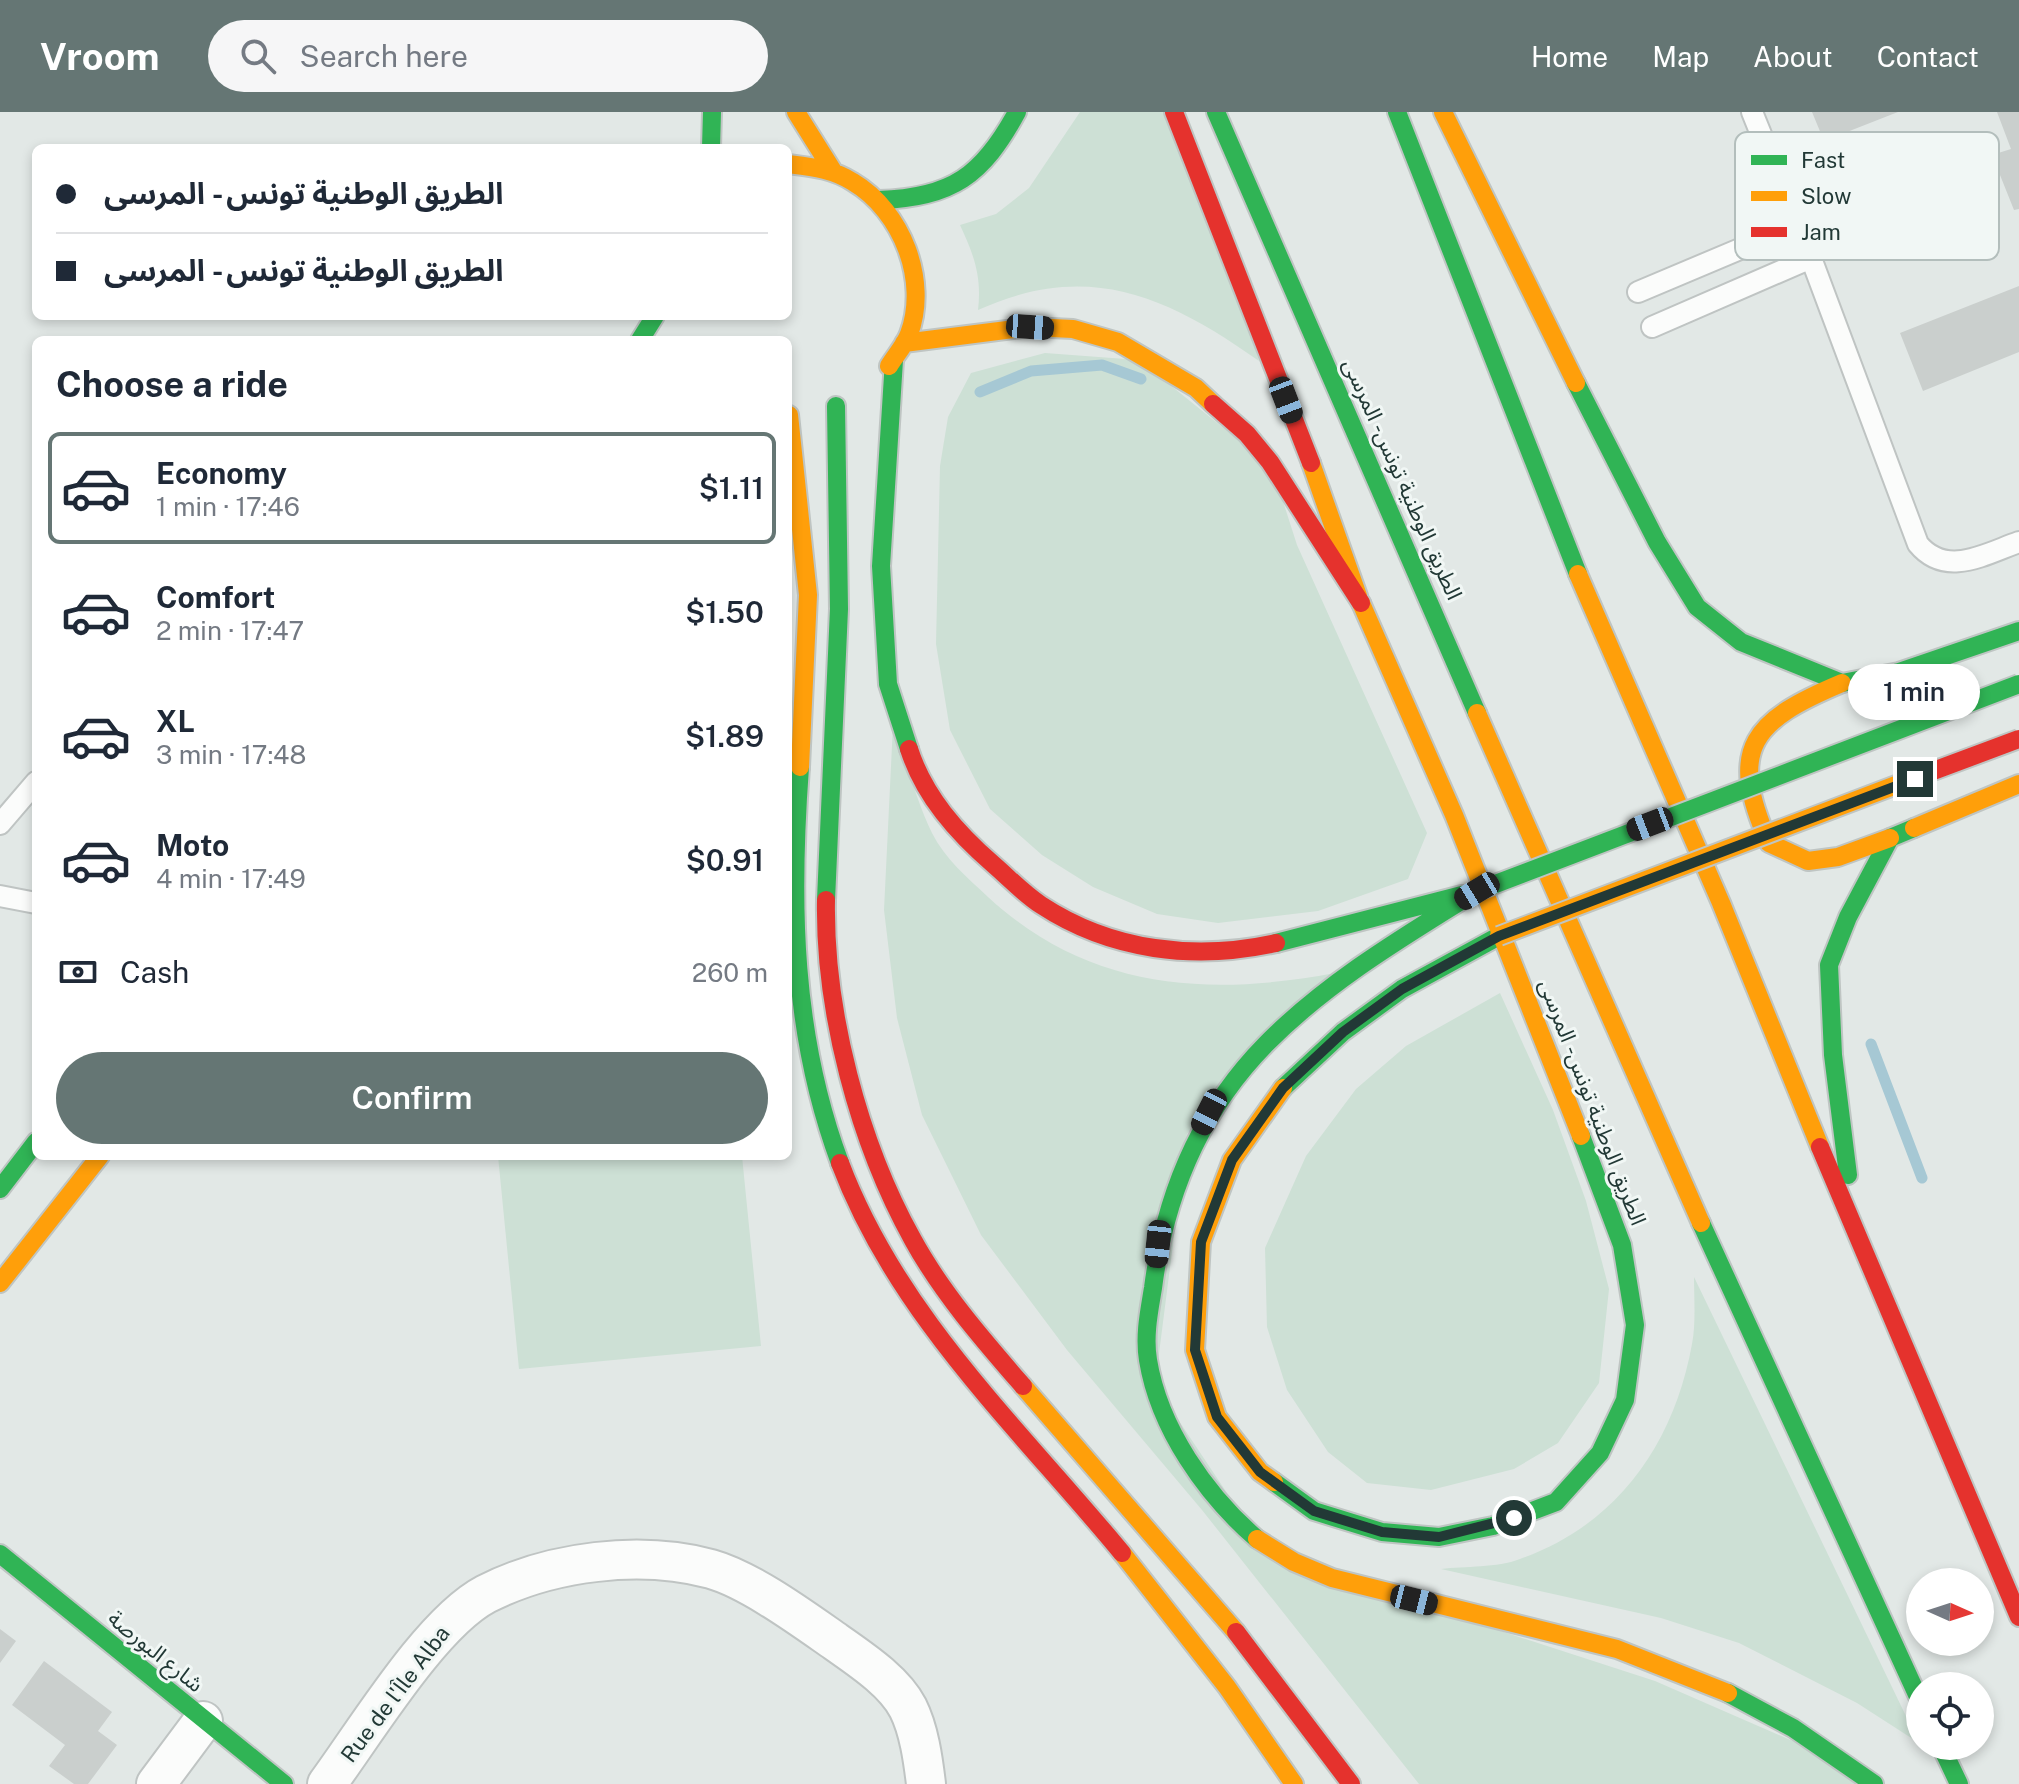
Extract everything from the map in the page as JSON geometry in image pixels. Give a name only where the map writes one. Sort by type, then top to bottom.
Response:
[{"type":"main road","points":[[711,144],[712,112]]},
{"type":"main road","points":[[796,112],[833,171]]},
{"type":"main road","points":[[879,200],[915,201],[946,192],[977,171],[1007,134],[1017,112]]},
{"type":"main road","points":[[1174,112],[1320,486],[1358,596]]},
{"type":"main road","name":"الطريق الوطنية تونس - المرسى","points":[[1216,112],[1635,1078],[1907,1672]]},
{"type":"main road","points":[[1397,112],[1567,549],[1721,903],[1856,1237],[2019,1617]]},
{"type":"main road","points":[[1443,112],[1611,455],[1657,542],[1697,607],[1741,642],[1842,683]]},
{"type":"main road","points":[[792,165],[833,171],[879,200],[902,231],[914,267],[915,306],[904,343],[877,379]]},
{"type":"main road","name":"الطريق الوطنية تونس - المرسى","points":[[904,343],[1030,327],[1073,329],[1118,342],[1196,388],[1233,419],[1270,462],[1358,596],[1466,843],[1592,1158],[1622,1245],[1635,1325],[1625,1400],[1600,1453],[1556,1502],[1493,1526],[1439,1537],[1382,1532],[1314,1511],[1260,1472],[1217,1417],[1195,1350],[1201,1242],[1232,1160],[1283,1088],[1343,1032],[1402,989],[1499,936],[2019,739]]},
{"type":"main road","points":[[894,360],[881,566],[888,684],[916,772],[957,833],[997,870],[1039,904],[1077,925],[1120,941],[1166,951],[1208,952],[1272,944],[1477,891],[2019,684]]},
{"type":"main road","points":[[808,411],[858,394]]},
{"type":"main road","points":[[808,411],[808,622],[792,845],[793,955],[807,1050],[828,1134],[887,1258],[952,1355],[1105,1531],[1262,1735],[1294,1784]]},
{"type":"main road","points":[[808,411],[839,609],[826,848],[825,952],[844,1052],[882,1178],[914,1242],[982,1338],[1221,1613],[1351,1784]]},
{"type":"main road","points":[[2019,631],[1899,672],[1842,683],[1785,709],[1762,730],[1746,768],[1752,808],[1769,843],[1808,861],[1838,857],[2019,784]]},
{"type":"main road","points":[[1856,1237],[1833,1055],[1829,965],[1848,917],[1890,838]]},
{"type":"main road","points":[[1477,891],[1363,961],[1306,1005],[1258,1050],[1209,1112],[1174,1179],[1158,1244],[1146,1344],[1159,1399],[1183,1452],[1219,1501],[1260,1541],[1306,1567],[1366,1588],[1548,1631],[1671,1669],[1782,1719],[1874,1784]]},
{"type":"main road","points":[[0,1189],[32,1147]]},
{"type":"main road","points":[[0,1283],[97,1160]]},
{"type":"main road","name":"شارع البورصة","points":[[0,1554],[284,1784]]},
{"type":"main road","points":[[1948,1760],[1959,1784]]},
{"type":"street","name":"Rue de l'Île Alba","points":[[327,1784],[440,1630],[484,1595],[533,1575],[586,1563],[658,1561],[713,1569],[792,1610],[870,1667],[907,1706],[922,1752],[926,1784]]},
{"type":"street","points":[[156,1784],[203,1721]]},
{"type":"lane","points":[[1752,112],[1760,132]]},
{"type":"lane","points":[[1638,292],[1735,251]]},
{"type":"lane","points":[[1652,327],[1806,260]]},
{"type":"lane","points":[[1812,260],[1918,544],[1938,560],[1950,563],[2019,542]]},
{"type":"lane","points":[[0,824],[32,787]]},
{"type":"lane","points":[[0,896],[32,902]]},
{"type":"green space","points":[[1080,112],[1183,112],[1259,361],[1192,319],[1159,303],[1125,292],[1091,287],[1055,288],[1018,295],[978,310],[976,266],[960,225],[996,214],[1029,188]]},
{"type":"green space","points":[[1045,353],[1139,360],[1272,467],[1297,545],[1427,833],[1408,879],[1318,911],[1218,923],[1157,914],[1093,887],[1042,855],[990,809],[950,730],[936,644],[940,466],[948,417],[971,373]]},
{"type":"green space","points":[[893,725],[921,807],[943,851],[988,897],[1027,928],[1067,951],[1108,968],[1151,979],[1196,984],[1241,984],[1335,973],[1187,1134],[1155,1385],[1269,1556],[1655,1681],[1802,1745],[1862,1784],[1419,1784],[1202,1510],[1067,1350],[981,1235],[922,1115],[897,1018],[884,910]]},
{"type":"green space","points":[[1500,993],[1553,1110],[1586,1201],[1609,1289],[1599,1383],[1558,1443],[1514,1469],[1431,1490],[1367,1483],[1328,1452],[1287,1390],[1267,1327],[1265,1248],[1306,1156],[1356,1089],[1406,1046]]},
{"type":"green space","points":[[498,1160],[742,1160],[761,1346],[519,1369]]},
{"type":"green space","points":[[1694,1277],[1906,1716],[1906,1735],[1857,1703],[1739,1643],[1661,1618],[1441,1569],[1520,1559],[1555,1544],[1585,1525],[1612,1502],[1636,1476],[1671,1415],[1683,1381],[1694,1319]]},
{"type":"building","points":[[1812,112],[1898,112],[1847,132],[1820,132]]},
{"type":"building","points":[[1997,112],[2019,112],[2019,209],[2014,210],[1999,172],[1999,153],[2011,149]]},
{"type":"building","points":[[2019,286],[2019,352],[1923,391],[1900,333]]},
{"type":"building","points":[[0,1629],[16,1641],[0,1663]]},
{"type":"building","points":[[44,1661],[112,1712],[98,1731],[117,1745],[88,1784],[74,1784],[49,1766],[65,1745],[12,1705]]},
{"type":"waterway","points":[[980,392],[1031,371],[1102,365],[1141,379]]},
{"type":"waterway","points":[[1871,1044],[1922,1178]]},
{"type":"traffic: fast","points":[[711,144],[712,112]]},
{"type":"traffic: fast","points":[[879,200],[927,194],[963,179],[991,152],[1017,112]]},
{"type":"traffic: fast","points":[[1216,112],[1477,713]]},
{"type":"traffic: fast","points":[[1397,112],[1578,574]]},
{"type":"traffic: fast","points":[[642,336],[652,320]]},
{"type":"traffic: fast","points":[[894,360],[881,566],[888,684],[909,749]]},
{"type":"traffic: fast","points":[[1576,383],[1657,542],[1697,607],[1741,642],[1842,683],[1899,672],[2019,631]]},
{"type":"traffic: fast","points":[[826,900],[839,609],[836,406]]},
{"type":"traffic: fast","points":[[1477,891],[2019,684]]},
{"type":"traffic: fast","points":[[800,767],[795,868],[798,968],[812,1066],[840,1163]]},
{"type":"traffic: fast","points":[[1848,1175],[1833,1055],[1829,965],[1848,917],[1890,838],[1914,828]]},
{"type":"traffic: fast","points":[[1257,1539],[1220,1502],[1188,1458],[1162,1410],[1148,1360],[1148,1324],[1159,1254],[1176,1188],[1204,1127],[1222,1098],[1266,1044],[1340,980],[1477,891]]},
{"type":"traffic: fast","points":[[1276,943],[1462,895]]},
{"type":"traffic: fast","points":[[1283,1088],[1343,1032],[1402,989],[1499,936]]},
{"type":"traffic: fast","points":[[1274,1482],[1314,1511],[1382,1532],[1439,1537],[1493,1526],[1556,1502],[1600,1453],[1625,1400],[1635,1325],[1622,1245],[1581,1136]]},
{"type":"traffic: fast","points":[[0,1189],[32,1147]]},
{"type":"traffic: fast","points":[[1701,1223],[1907,1672]]},
{"type":"traffic: fast","points":[[0,1554],[284,1784]]},
{"type":"traffic: fast","points":[[1728,1693],[1793,1728],[1874,1784]]},
{"type":"traffic: fast","points":[[1948,1760],[1959,1784]]},
{"type":"traffic: slow","points":[[796,112],[833,171]]},
{"type":"traffic: slow","points":[[1443,112],[1576,383]]},
{"type":"traffic: slow","points":[[792,165],[830,171],[853,182],[870,195],[898,229],[907,249],[916,292],[907,338],[889,366]]},
{"type":"traffic: slow","points":[[904,343],[1030,327],[1073,329],[1118,342],[1196,388],[1213,404]]},
{"type":"traffic: slow","points":[[792,443],[808,595],[800,767]]},
{"type":"traffic: slow","points":[[1311,463],[1358,596]]},
{"type":"traffic: slow","points":[[1578,574],[1721,903],[1820,1147]]},
{"type":"traffic: slow","points":[[1361,603],[1454,815],[1581,1136]]},
{"type":"traffic: slow","points":[[1842,683],[1787,710],[1756,741],[1750,760],[1750,783],[1756,810],[1769,843],[1808,861],[1838,857],[1890,838]]},
{"type":"traffic: slow","points":[[1477,713],[1701,1223]]},
{"type":"traffic: slow","points":[[1499,936],[1925,774]]},
{"type":"traffic: slow","points":[[1914,828],[2019,784]]},
{"type":"traffic: slow","points":[[1274,1482],[1260,1472],[1217,1417],[1195,1350],[1201,1242],[1232,1160],[1283,1088]]},
{"type":"traffic: slow","points":[[0,1283],[97,1160]]},
{"type":"traffic: slow","points":[[1023,1386],[1236,1632]]},
{"type":"traffic: slow","points":[[1257,1539],[1294,1562],[1332,1578],[1617,1649],[1728,1693]]},
{"type":"traffic: slow","points":[[1122,1553],[1227,1687],[1294,1784]]},
{"type":"traffic: jam","points":[[1174,112],[1311,463]]},
{"type":"traffic: jam","points":[[1213,404],[1247,434],[1270,462],[1361,603]]},
{"type":"traffic: jam","points":[[1925,774],[2019,739]]},
{"type":"traffic: jam","points":[[909,749],[923,782],[955,827],[1029,896],[1068,921],[1096,933],[1154,948],[1215,951],[1276,943]]},
{"type":"traffic: jam","points":[[826,900],[831,986],[838,1031],[848,1075],[876,1162],[913,1240],[937,1279],[1023,1386]]},
{"type":"traffic: jam","points":[[1820,1147],[2019,1617]]},
{"type":"traffic: jam","points":[[840,1163],[865,1219],[894,1271],[928,1321],[1003,1416],[1122,1553]]},
{"type":"traffic: jam","points":[[1236,1632],[1351,1784]]},
{"type":"route","points":[[1514,1518],[1493,1526],[1439,1537],[1382,1532],[1314,1511],[1260,1472],[1217,1417],[1195,1350],[1201,1242],[1232,1160],[1283,1088],[1343,1032],[1402,989],[1499,936],[1915,779]]}]
